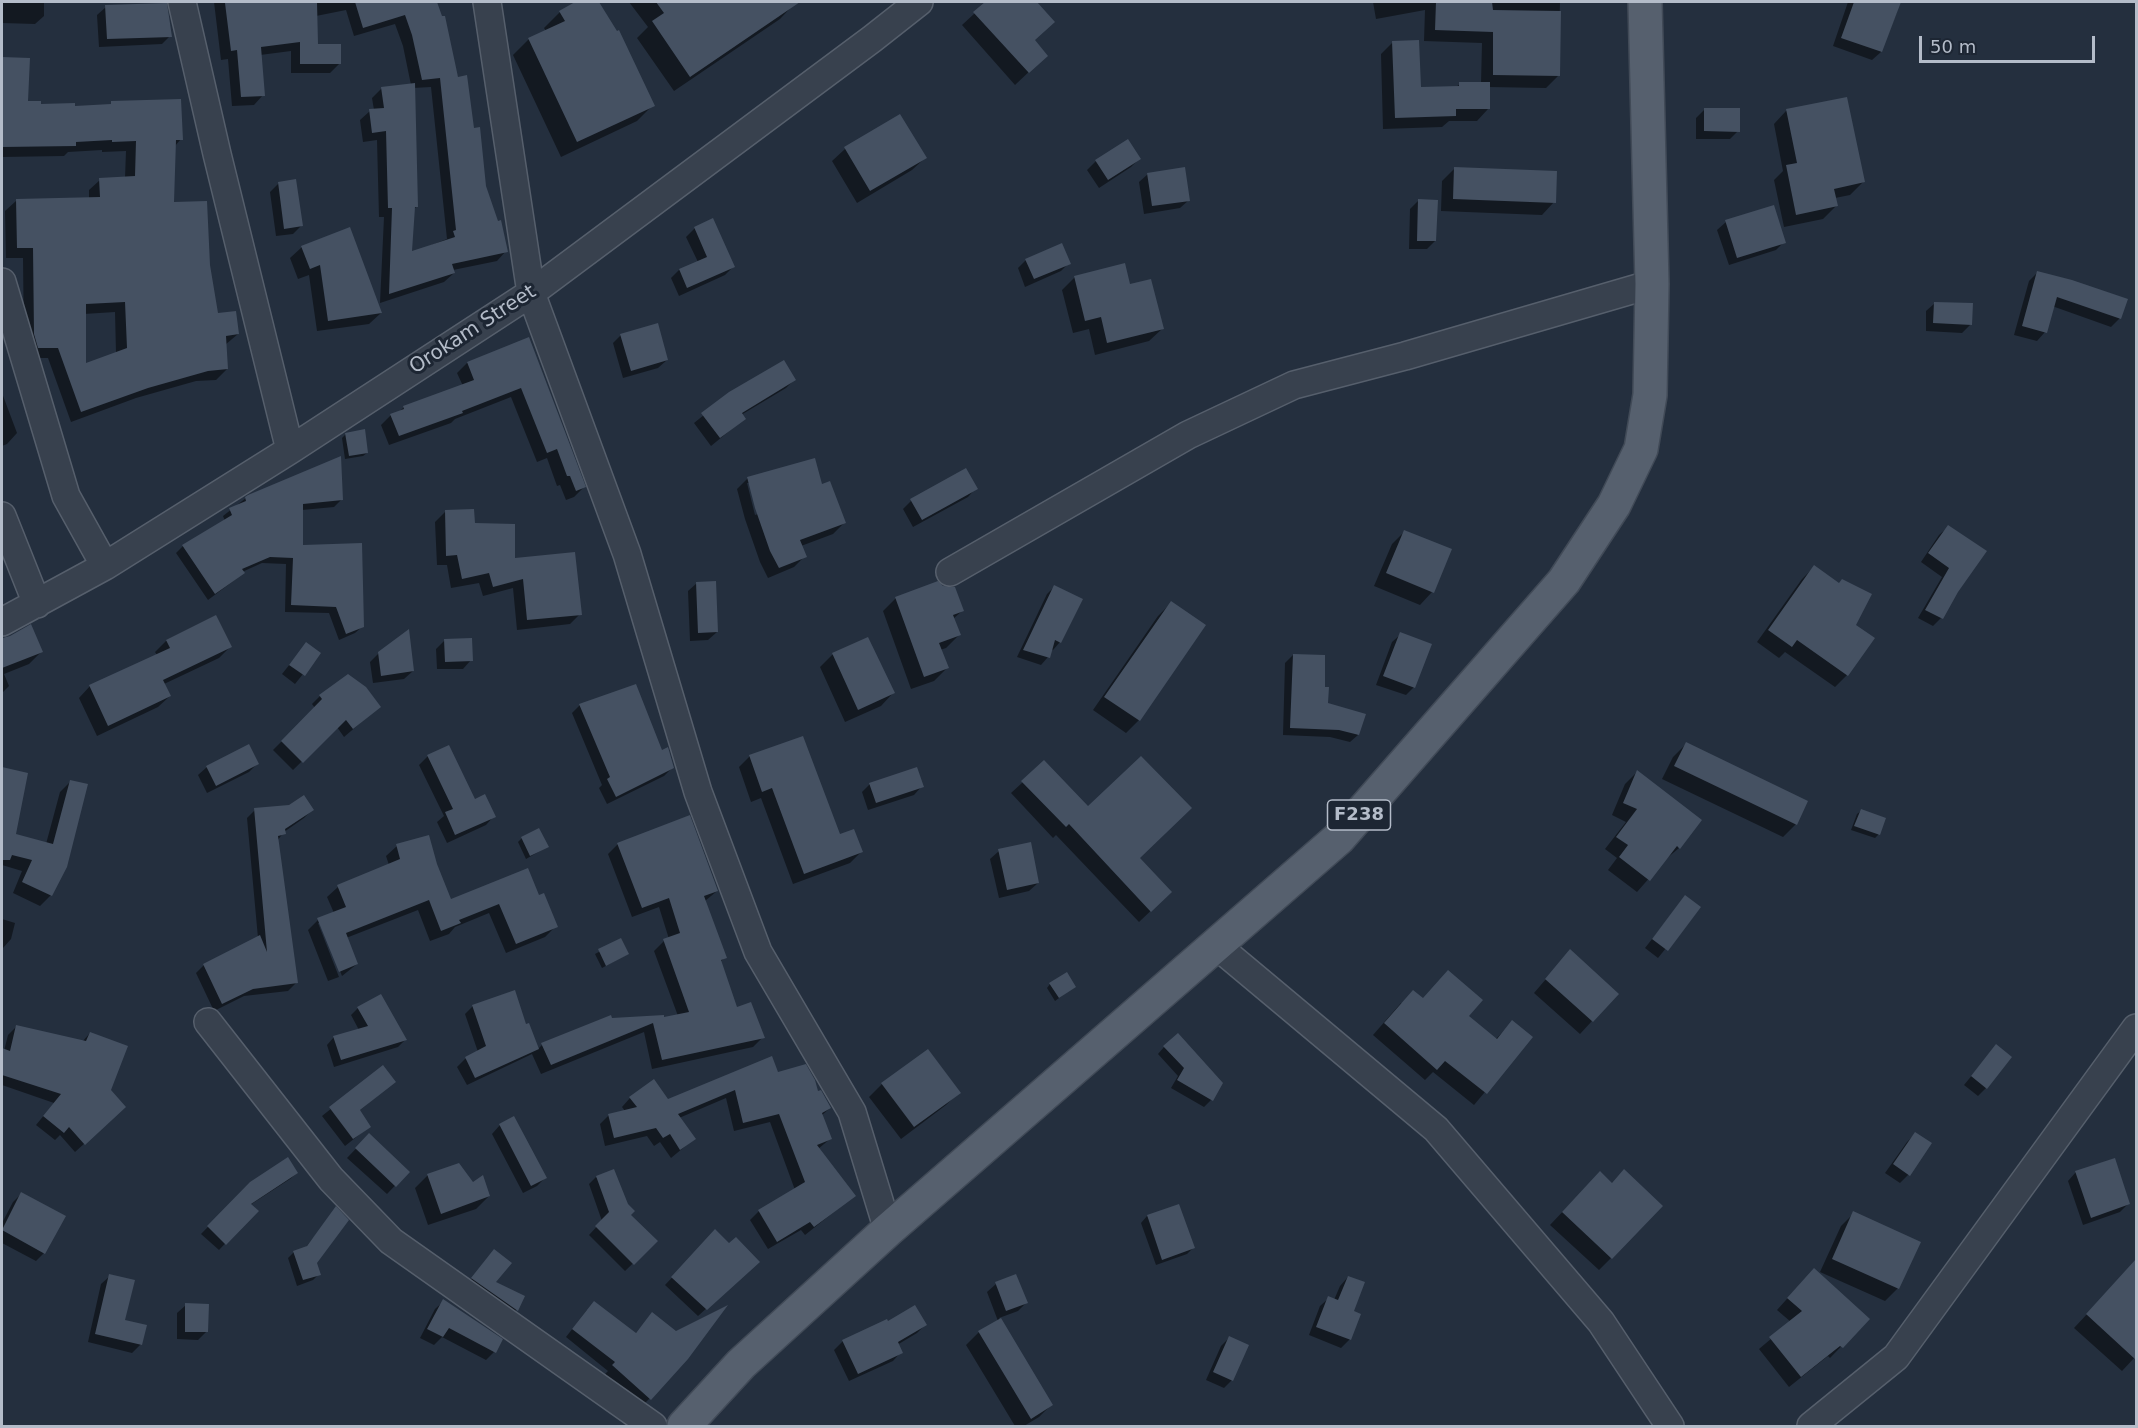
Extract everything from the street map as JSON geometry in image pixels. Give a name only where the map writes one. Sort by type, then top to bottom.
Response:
[{"type":"main road","name":"F238","points":[[684,1426],[741,1364],[888,1230],[1339,838],[1564,581],[1614,505],[1641,448],[1650,395],[1652,284],[1646,2]]},
{"type":"street","points":[[182,2],[290,450]]},
{"type":"street","points":[[487,2],[531,293],[627,554],[698,792],[758,952],[852,1112],[888,1230]]},
{"type":"street","name":"Orokam Street","points":[[2,622],[105,566],[290,450],[531,293],[919,2]]},
{"type":"street","points":[[2,282],[66,495],[105,566]]},
{"type":"street","points":[[950,572],[1188,435],[1294,385],[1406,356],[1652,284]]},
{"type":"street","points":[[2,516],[37,604]]},
{"type":"street","points":[[1216,945],[1437,1130],[1601,1322],[1670,1426]]},
{"type":"street","points":[[208,1022],[331,1179],[391,1241],[653,1426]]},
{"type":"street","points":[[1811,1426],[1896,1357],[2136,1030]]},
{"type":"building","points":[[317,2],[318,44],[341,44],[341,64],[300,64],[300,42],[261,47],[265,96],[241,97],[237,50],[231,51],[225,3]]},
{"type":"building","points":[[355,2],[437,2],[442,16],[445,16],[458,77],[467,75],[474,128],[480,127],[486,186],[498,221],[501,220],[508,252],[452,264],[455,273],[389,294],[392,208],[388,208],[386,131],[372,133],[369,109],[384,108],[381,87],[415,83],[418,207],[415,207],[412,251],[455,237],[440,78],[422,80],[405,15],[363,28]]},
{"type":"building","points":[[575,2],[599,2],[617,31],[619,30],[655,106],[577,142],[528,38],[565,21],[559,11]]},
{"type":"building","points":[[656,2],[800,2],[690,77],[652,21],[664,13]]},
{"type":"building","points":[[985,2],[1037,2],[1055,22],[1035,40],[1048,56],[1029,73],[973,12]]},
{"type":"building","points":[[1436,2],[1492,2],[1493,10],[1561,11],[1560,76],[1493,75],[1493,32],[1435,30]]},
{"type":"building","points":[[1854,2],[1901,2],[1882,52],[1841,38]]},
{"type":"building","points":[[167,3],[172,37],[107,39],[105,5]]},
{"type":"building","points":[[1419,40],[1421,87],[1459,86],[1459,82],[1490,82],[1490,109],[1456,109],[1456,116],[1395,118],[1392,41]]},
{"type":"building","points":[[2,57],[30,58],[28,101],[41,101],[41,104],[75,103],[75,106],[111,104],[111,101],[181,99],[183,140],[176,140],[174,202],[207,201],[210,265],[218,313],[236,311],[239,334],[226,336],[228,369],[208,371],[148,388],[81,412],[58,348],[38,348],[34,334],[33,248],[17,248],[16,199],[100,197],[99,178],[135,176],[136,141],[76,142],[76,146],[2,147]],"holes":[[[125,302],[127,348],[86,363],[86,304]]]},
{"type":"building","points":[[1847,97],[1865,182],[1834,189],[1838,206],[1796,215],[1786,165],[1797,163],[1786,109]]},
{"type":"building","points":[[1704,108],[1740,108],[1740,132],[1704,131]]},
{"type":"building","points":[[900,114],[927,158],[870,191],[844,147]]},
{"type":"building","points":[[1128,139],[1141,159],[1108,180],[1095,160]]},
{"type":"building","points":[[1185,167],[1190,201],[1152,206],[1147,173]]},
{"type":"building","points":[[1454,167],[1557,171],[1556,203],[1453,199]]},
{"type":"building","points":[[296,179],[303,226],[284,229],[278,182]]},
{"type":"building","points":[[1418,199],[1438,200],[1436,241],[1417,241]]},
{"type":"building","points":[[1774,205],[1786,243],[1737,258],[1725,220]]},
{"type":"building","points":[[713,218],[735,267],[687,288],[679,269],[707,257],[694,227]]},
{"type":"building","points":[[350,227],[382,313],[328,321],[320,265],[310,269],[301,246]]},
{"type":"building","points":[[1062,243],[1071,264],[1034,279],[1025,259]]},
{"type":"building","points":[[1125,263],[1130,284],[1151,279],[1164,329],[1107,343],[1101,317],[1085,321],[1074,276]]},
{"type":"building","points":[[2037,271],[2128,299],[2121,319],[2057,297],[2047,333],[2022,326]]},
{"type":"building","points":[[1934,302],[1973,303],[1972,325],[1933,323]]},
{"type":"building","points":[[658,323],[668,360],[631,371],[620,334]]},
{"type":"building","points":[[529,337],[586,487],[576,491],[570,476],[567,476],[557,449],[547,453],[521,388],[462,411],[463,413],[399,436],[390,414],[404,409],[403,406],[474,380],[467,362]]},
{"type":"building","points":[[784,360],[796,380],[742,413],[746,419],[720,438],[701,413],[729,392]]},
{"type":"building","points":[[365,429],[368,453],[349,456],[345,433]]},
{"type":"building","points":[[341,456],[343,500],[303,504],[303,545],[362,543],[364,627],[346,634],[336,607],[291,605],[293,558],[270,557],[242,569],[245,573],[215,594],[182,545],[232,515],[229,508],[246,501],[245,497],[248,495]]},
{"type":"building","points":[[815,458],[822,484],[830,481],[846,523],[800,540],[807,557],[779,568],[770,551],[747,477]]},
{"type":"building","points":[[966,468],[978,489],[922,520],[910,499]]},
{"type":"building","points":[[474,509],[475,523],[515,524],[515,558],[575,552],[582,615],[527,620],[523,579],[493,587],[489,573],[462,579],[457,555],[446,556],[445,510]]},
{"type":"building","points":[[1948,525],[1987,551],[1958,592],[1943,619],[1925,610],[1949,568],[1928,553]]},
{"type":"building","points":[[1404,530],[1452,549],[1434,593],[1386,573]]},
{"type":"building","points":[[1814,565],[1839,583],[1842,579],[1872,594],[1856,625],[1875,638],[1848,676],[1797,640],[1792,647],[1768,630]]},
{"type":"building","points":[[716,581],[718,632],[698,633],[696,582]]},
{"type":"building","points":[[938,581],[943,586],[955,587],[964,611],[953,615],[961,635],[939,643],[949,668],[924,677],[895,597]]},
{"type":"building","points":[[1054,585],[1083,599],[1061,643],[1055,640],[1050,658],[1023,650]]},
{"type":"building","points":[[1171,601],[1206,625],[1140,721],[1104,697]]},
{"type":"building","points":[[216,615],[232,647],[163,680],[171,696],[108,726],[89,685],[170,648],[166,640]]},
{"type":"building","points":[[31,624],[43,652],[2,668],[2,638]]},
{"type":"building","points":[[409,629],[414,671],[381,676],[378,652]]},
{"type":"building","points":[[1400,632],[1432,644],[1415,688],[1383,676]]},
{"type":"building","points":[[868,637],[895,693],[858,710],[832,653]]},
{"type":"building","points":[[472,638],[473,661],[445,662],[444,639]]},
{"type":"building","points":[[306,642],[321,653],[305,676],[289,665]]},
{"type":"building","points":[[1293,654],[1325,655],[1325,687],[1329,687],[1328,703],[1366,714],[1359,735],[1339,730],[1290,728]]},
{"type":"building","points":[[348,674],[366,687],[381,707],[353,729],[346,720],[303,763],[281,741],[322,699],[319,695]]},
{"type":"building","points":[[636,684],[662,750],[668,747],[674,768],[616,797],[607,779],[610,777],[579,704]]},
{"type":"building","points":[[803,736],[840,834],[854,829],[863,852],[804,874],[772,788],[762,792],[749,755]]},
{"type":"building","points":[[1686,742],[1808,801],[1797,825],[1674,766]]},
{"type":"building","points":[[249,744],[259,764],[216,786],[206,766]]},
{"type":"building","points":[[449,745],[475,799],[485,794],[496,817],[455,835],[445,812],[453,809],[427,755]]},
{"type":"building","points":[[1141,756],[1192,808],[1140,858],[1172,892],[1151,912],[1069,824],[1066,827],[1021,781],[1044,760],[1088,806]]},
{"type":"building","points":[[2,767],[28,773],[16,834],[53,844],[70,780],[88,784],[67,867],[52,896],[22,882],[32,860],[12,855],[10,860],[2,860]]},
{"type":"building","points":[[917,767],[924,787],[876,803],[869,783]]},
{"type":"building","points":[[1637,770],[1702,820],[1680,849],[1677,846],[1650,881],[1619,857],[1628,845],[1616,837],[1637,809],[1623,803]]},
{"type":"building","points":[[304,795],[314,810],[285,829],[286,834],[278,836],[298,983],[253,989],[222,1004],[203,964],[260,935],[267,952],[254,808],[289,805]]},
{"type":"building","points":[[1861,809],[1886,818],[1880,835],[1854,826]]},
{"type":"building","points":[[690,815],[718,891],[704,896],[727,958],[721,960],[737,1007],[751,1002],[765,1038],[662,1060],[653,1023],[551,1065],[541,1043],[611,1015],[612,1018],[664,1015],[664,1017],[689,1012],[663,939],[680,933],[669,898],[642,908],[617,843]]},
{"type":"building","points":[[539,828],[549,847],[530,856],[521,837]]},
{"type":"building","points":[[429,835],[437,864],[451,899],[528,868],[539,895],[544,893],[558,927],[516,944],[499,904],[459,920],[461,923],[441,931],[429,900],[346,933],[358,964],[339,972],[317,918],[346,907],[337,885],[400,859],[396,844]]},
{"type":"building","points":[[1031,842],[1039,883],[1007,890],[998,849]]},
{"type":"building","points":[[1685,895],[1701,907],[1668,951],[1652,939]]},
{"type":"building","points":[[621,938],[629,954],[606,966],[598,949]]},
{"type":"building","points":[[1570,949],[1619,994],[1593,1022],[1545,979]]},
{"type":"building","points":[[1448,970],[1483,1000],[1469,1016],[1497,1039],[1512,1020],[1533,1037],[1487,1094],[1445,1061],[1437,1070],[1384,1023],[1413,990],[1423,998]]},
{"type":"building","points":[[1067,972],[1076,987],[1059,998],[1049,983]]},
{"type":"building","points":[[515,990],[526,1024],[529,1023],[539,1049],[475,1078],[465,1057],[486,1046],[472,1005]]},
{"type":"building","points":[[381,994],[407,1040],[341,1060],[333,1036],[368,1026],[357,1007]]},
{"type":"building","points":[[16,1025],[86,1041],[90,1032],[128,1046],[111,1090],[126,1107],[85,1145],[69,1127],[64,1133],[43,1116],[61,1094],[2,1075],[2,1048],[10,1051]]},
{"type":"building","points":[[1178,1033],[1223,1083],[1213,1101],[1177,1080],[1184,1068],[1163,1046]]},
{"type":"building","points":[[1996,1044],[2012,1057],[1987,1089],[1971,1076]]},
{"type":"building","points":[[928,1049],[961,1093],[914,1127],[881,1083]]},
{"type":"building","points":[[772,1056],[778,1072],[806,1064],[818,1091],[821,1090],[831,1108],[822,1113],[832,1139],[817,1145],[856,1196],[814,1227],[810,1222],[777,1242],[758,1210],[805,1182],[779,1114],[743,1123],[735,1090],[678,1114],[696,1139],[680,1150],[670,1134],[663,1138],[656,1128],[614,1138],[608,1114],[637,1107],[629,1097],[654,1079],[668,1099]]},
{"type":"building","points":[[383,1065],[396,1082],[360,1110],[371,1127],[353,1139],[329,1107]]},
{"type":"building","points":[[514,1116],[547,1178],[531,1186],[499,1124]]},
{"type":"building","points":[[1915,1132],[1932,1143],[1910,1176],[1893,1164]]},
{"type":"building","points":[[369,1133],[410,1172],[396,1187],[355,1148]]},
{"type":"building","points":[[288,1157],[298,1173],[251,1204],[259,1211],[226,1245],[207,1226],[250,1182]]},
{"type":"building","points":[[2115,1158],[2130,1204],[2091,1218],[2075,1171]]},
{"type":"building","points":[[459,1163],[473,1182],[483,1175],[490,1196],[441,1214],[427,1174]]},
{"type":"building","points":[[614,1169],[628,1204],[635,1211],[631,1215],[658,1241],[634,1265],[595,1226],[609,1212],[596,1176]]},
{"type":"building","points":[[1624,1169],[1663,1206],[1612,1259],[1562,1212],[1600,1171],[1612,1183]]},
{"type":"building","points":[[21,1192],[66,1216],[45,1254],[2,1230]]},
{"type":"building","points":[[1179,1204],[1195,1248],[1162,1260],[1147,1215]]},
{"type":"building","points":[[336,1206],[349,1220],[317,1263],[321,1275],[303,1280],[293,1251],[307,1246]]},
{"type":"building","points":[[1853,1211],[1921,1242],[1899,1289],[1832,1259]]},
{"type":"building","points":[[715,1229],[729,1243],[736,1237],[760,1262],[707,1310],[671,1277]]},
{"type":"building","points":[[494,1249],[512,1263],[496,1282],[525,1296],[518,1311],[471,1278]]},
{"type":"building","points":[[2136,1259],[2136,1360],[2086,1314]]},
{"type":"building","points":[[1814,1268],[1870,1319],[1843,1348],[1840,1346],[1801,1377],[1769,1337],[1802,1311],[1787,1298]]},
{"type":"building","points":[[109,1274],[135,1280],[125,1320],[147,1325],[142,1345],[95,1334]]},
{"type":"building","points":[[1016,1274],[1028,1303],[1006,1311],[995,1282]]},
{"type":"building","points":[[1348,1276],[1365,1282],[1354,1311],[1361,1314],[1351,1340],[1316,1327],[1328,1296],[1338,1300]]},
{"type":"building","points":[[443,1299],[503,1339],[496,1353],[449,1328],[443,1337],[427,1329]]},
{"type":"building","points":[[594,1301],[636,1333],[652,1312],[676,1331],[728,1305],[688,1359],[651,1400],[612,1365],[615,1362],[572,1329]]},
{"type":"building","points":[[185,1303],[209,1304],[208,1332],[185,1332]]},
{"type":"building","points":[[915,1305],[927,1325],[898,1342],[903,1353],[858,1374],[842,1340],[887,1319],[888,1321]]},
{"type":"building","points":[[1001,1318],[1053,1405],[1031,1419],[978,1331]]},
{"type":"building","points":[[1229,1336],[1249,1345],[1233,1381],[1213,1372]]}]
